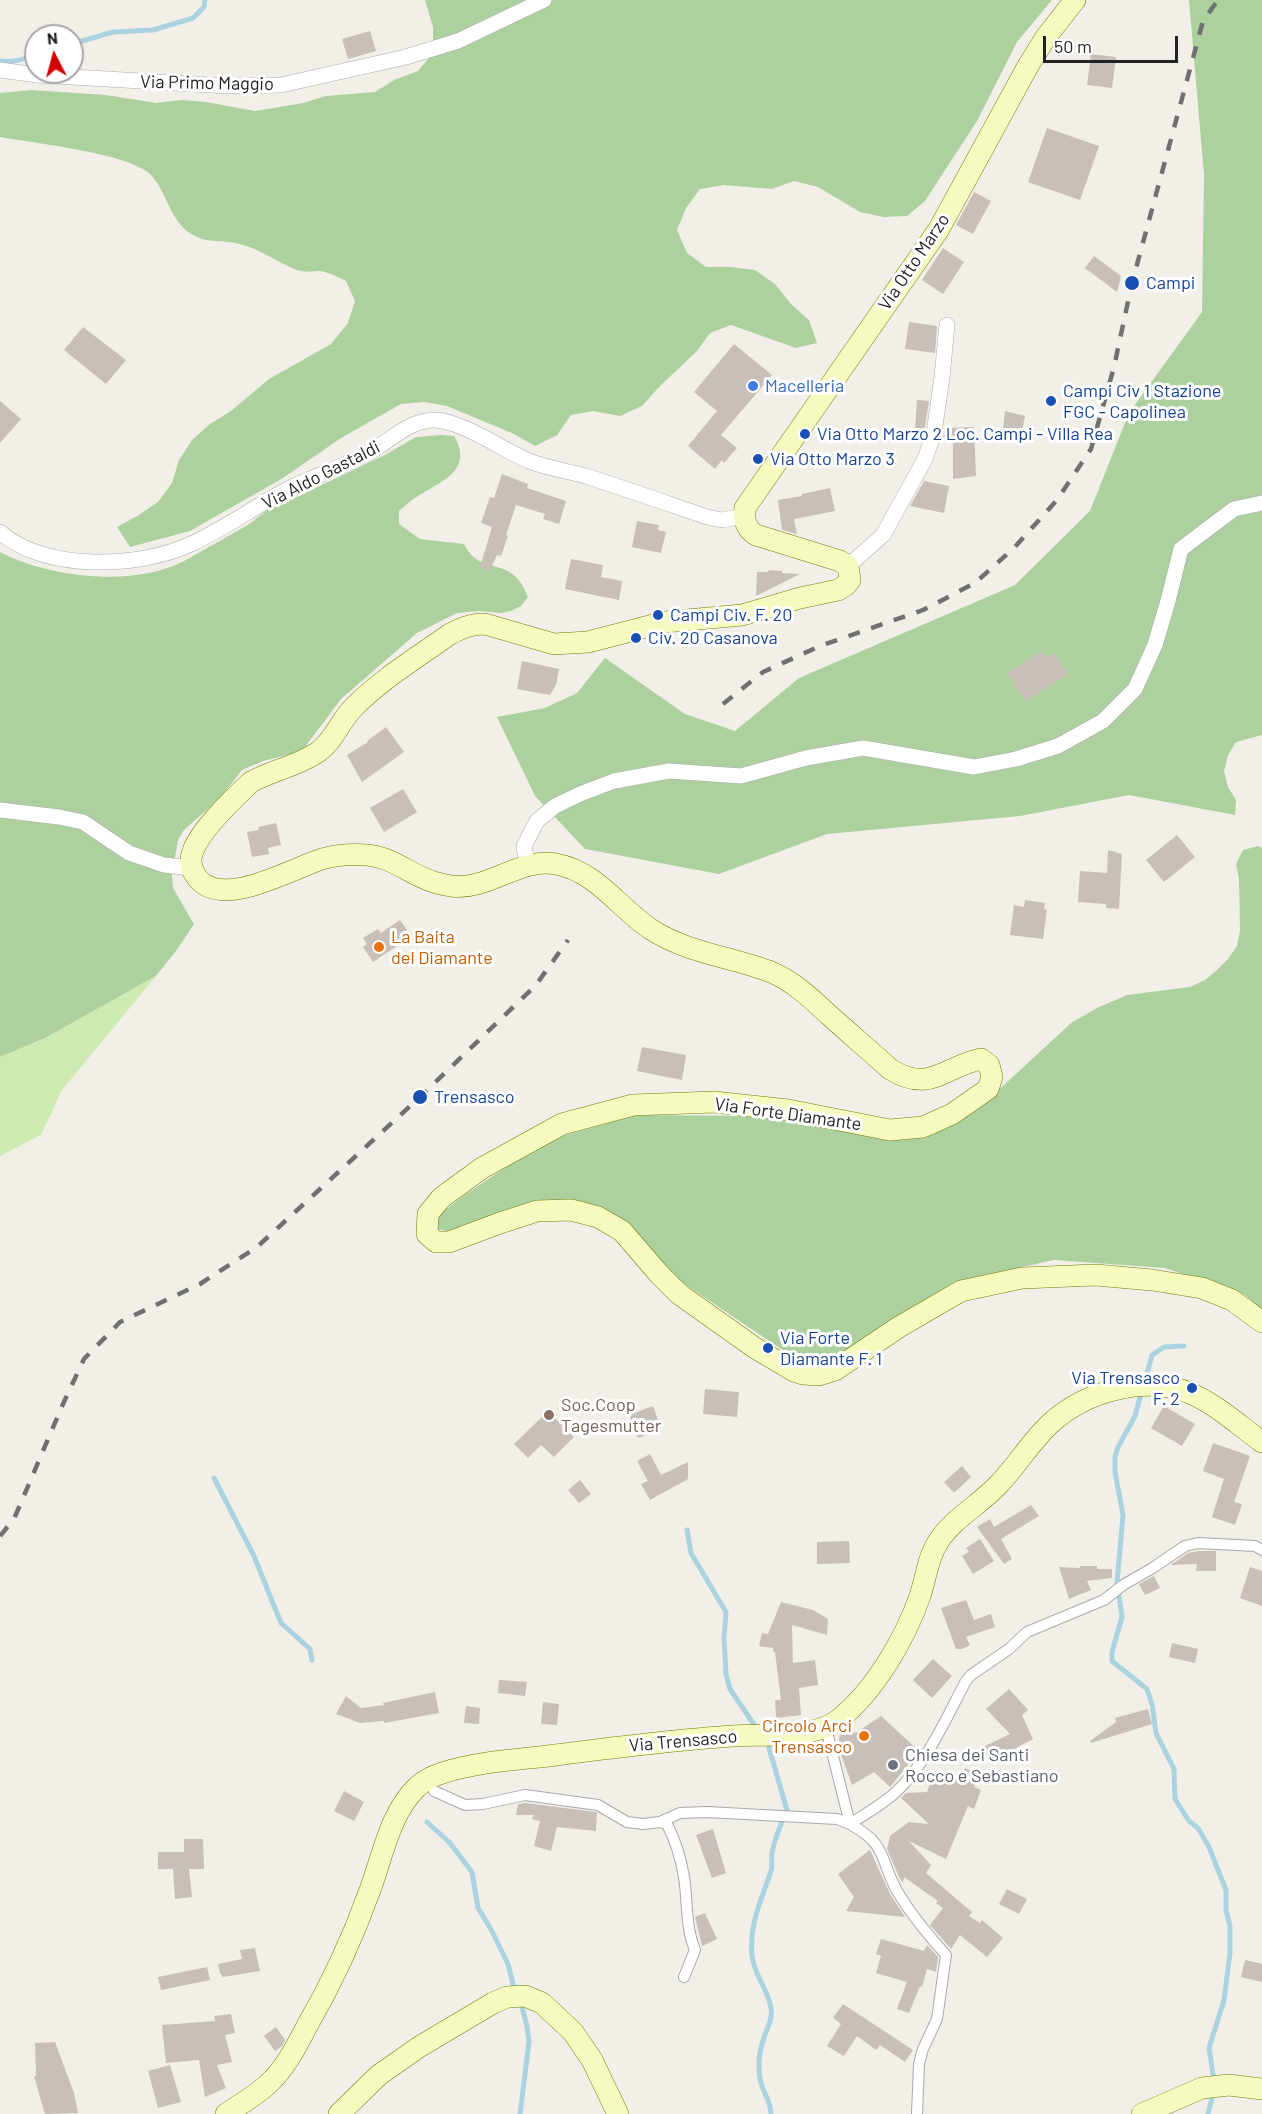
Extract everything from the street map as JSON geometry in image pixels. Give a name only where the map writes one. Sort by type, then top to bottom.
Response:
[{"type":"main road","name":"Via Otto Marzo","points":[[744,516],[748,501],[939,229],[1028,66],[1046,36],[1075,0]]},
{"type":"main road","points":[[528,866],[476,885],[455,886],[433,882],[388,859],[369,855],[350,855],[324,858],[251,886],[229,889],[201,883],[191,868],[191,857],[197,840],[252,782],[306,759],[319,751],[330,741],[352,708],[374,687],[463,627],[485,624],[554,644],[588,642],[665,622],[742,615],[800,598],[838,590],[850,580],[848,566],[840,561],[756,535],[748,528],[744,516]]},
{"type":"main road","name":"Via Forte Diamante","points":[[528,866],[541,863],[555,864],[575,870],[600,885],[651,930],[691,948],[773,973],[803,992],[890,1070],[903,1077],[922,1080],[939,1077],[969,1061],[981,1059],[989,1065],[992,1077],[988,1089],[952,1114],[922,1127],[890,1130],[788,1110],[714,1102],[633,1105],[562,1124],[482,1168],[441,1198],[428,1214],[427,1234],[436,1242],[449,1242],[537,1211],[572,1210],[598,1217],[622,1231],[679,1294],[755,1348],[794,1371],[811,1376],[835,1370],[898,1327],[961,1291],[1022,1278],[1096,1275],[1152,1280],[1202,1288],[1232,1300],[1262,1322]]},
{"type":"main road","name":"Via Trensasco","points":[[226,2114],[268,2084],[283,2067],[297,2045],[354,1932],[396,1816],[412,1793],[429,1777],[459,1768],[607,1748],[716,1737],[803,1732],[826,1728],[850,1709],[875,1679],[899,1643],[921,1594],[932,1554],[945,1533],[999,1485],[1039,1435],[1065,1412],[1098,1395],[1116,1390],[1158,1385],[1174,1387],[1205,1401],[1262,1443]]},
{"type":"main road","points":[[339,2114],[379,2075],[419,2047],[493,2003],[507,1997],[525,1996],[542,2003],[573,2031],[592,2060],[618,2114]]},
{"type":"main road","points":[[1142,2114],[1202,2088],[1229,2085],[1262,2089]]},
{"type":"street","name":"Via Primo Maggio","points":[[0,70],[38,75],[228,86],[281,85],[406,57],[458,41],[544,0]]},
{"type":"street","points":[[848,566],[883,535],[925,459],[934,433],[947,325]]},
{"type":"street","name":"Via Aldo Gastaldi","points":[[0,532],[13,542],[38,553],[84,561],[126,561],[171,552],[213,532],[303,482],[365,455],[408,427],[436,420],[456,425],[530,462],[586,477],[706,517],[722,520],[744,516]]},
{"type":"street","points":[[528,866],[524,846],[537,821],[555,806],[614,781],[669,771],[741,776],[806,758],[863,748],[974,768],[1016,759],[1058,746],[1102,721],[1135,689],[1155,645],[1181,549],[1234,509],[1262,503]]},
{"type":"street","points":[[0,810],[83,822],[129,853],[164,865],[191,868]]},
{"type":"street","points":[[850,1824],[903,1785],[925,1754],[966,1681],[971,1675],[1009,1649],[1027,1632],[1104,1600],[1123,1585],[1185,1546],[1198,1543],[1255,1546],[1262,1550]]},
{"type":"street","points":[[826,1728],[850,1824]]},
{"type":"street","points":[[434,1791],[465,1805],[483,1804],[525,1795],[598,1805],[627,1822],[643,1824],[660,1822],[680,1813],[707,1812],[837,1819],[863,1831],[878,1845],[896,1888],[919,1926],[946,1954],[938,2019],[923,2049],[920,2064],[917,2114]]},
{"type":"street","points":[[660,1822],[668,1824],[678,1846],[684,1878],[688,1930],[695,1950],[684,1977]]},
{"type":"green space","points":[[425,0],[1052,0],[1017,42],[977,121],[925,201],[907,216],[884,217],[860,212],[818,187],[794,181],[772,189],[724,185],[700,189],[686,208],[677,230],[687,253],[706,267],[755,270],[775,284],[791,304],[809,320],[817,343],[796,348],[731,325],[710,333],[697,351],[642,406],[620,416],[593,411],[571,415],[557,435],[535,446],[514,434],[447,406],[424,402],[401,404],[341,438],[283,478],[190,531],[130,547],[117,527],[158,502],[172,483],[179,460],[192,440],[269,379],[331,344],[348,323],[355,301],[346,281],[333,275],[320,271],[300,271],[243,245],[207,240],[191,234],[178,221],[156,181],[139,167],[101,155],[0,137],[0,93],[31,90],[106,95],[156,103],[181,100],[255,111],[303,103],[326,96],[375,92],[394,80],[418,71],[433,53],[433,27]]},
{"type":"green space","points":[[1189,0],[1262,0],[1262,735],[1236,742],[1228,755],[1224,771],[1228,787],[1236,800],[1235,815],[1129,795],[1020,816],[827,834],[719,874],[585,849],[535,796],[497,717],[545,708],[577,693],[605,658],[685,714],[735,731],[799,678],[1015,585],[1090,511],[1129,413],[1202,312],[1204,175]]},
{"type":"green space","points":[[454,436],[459,448],[458,466],[445,479],[399,511],[399,524],[420,539],[464,544],[479,561],[514,575],[528,597],[521,606],[511,611],[457,613],[417,633],[341,699],[305,747],[295,753],[263,761],[242,770],[220,798],[184,830],[178,840],[172,875],[173,888],[194,924],[156,976],[45,1038],[0,1057],[0,552],[43,568],[93,576],[118,577],[165,569],[186,560],[246,526],[280,503],[385,455],[416,437]]},
{"type":"green space","points":[[1258,846],[1262,848],[1262,1310],[1245,1295],[1165,1268],[1054,1260],[954,1282],[829,1361],[805,1365],[662,1269],[614,1214],[567,1199],[506,1211],[449,1232],[435,1228],[440,1214],[545,1141],[636,1115],[768,1116],[937,1131],[1003,1086],[1071,1023],[1097,1008],[1127,995],[1190,987],[1205,980],[1217,970],[1237,946],[1240,931],[1239,879],[1236,864],[1243,850]]},
{"type":"green space","points":[[156,976],[62,1090],[41,1135],[0,1156],[0,1057],[45,1038]]},
{"type":"building","points":[[370,31],[376,51],[348,59],[342,39]]},
{"type":"building","points":[[1091,54],[1116,57],[1112,88],[1087,85]]},
{"type":"building","points":[[1047,128],[1099,146],[1080,200],[1028,182]]},
{"type":"building","points":[[974,192],[991,201],[973,234],[956,225]]},
{"type":"building","points":[[943,248],[964,262],[943,294],[922,280]]},
{"type":"building","points":[[1094,256],[1121,276],[1117,292],[1085,268]]},
{"type":"building","points":[[909,322],[937,326],[935,353],[905,349]]},
{"type":"building","points":[[83,327],[126,360],[106,384],[64,350]]},
{"type":"building","points":[[734,344],[772,375],[721,435],[737,448],[724,463],[722,460],[715,469],[688,446],[717,411],[694,392]]},
{"type":"building","points":[[917,400],[929,401],[924,433],[915,431]]},
{"type":"building","points":[[0,401],[21,419],[0,443]]},
{"type":"building","points":[[1005,411],[1025,416],[1020,440],[1002,438]]},
{"type":"building","points":[[974,427],[976,476],[953,479],[953,440],[943,438],[945,428]]},
{"type":"building","points":[[502,474],[528,484],[527,488],[566,501],[559,524],[543,519],[545,514],[516,505],[501,556],[497,555],[490,571],[480,567],[492,527],[481,523],[490,497],[494,498]]},
{"type":"building","points":[[924,481],[949,486],[944,513],[910,506]]},
{"type":"building","points":[[830,488],[835,511],[794,519],[797,534],[782,530],[778,500]]},
{"type":"building","points":[[637,521],[659,525],[658,530],[666,532],[661,553],[632,547]]},
{"type":"building","points":[[571,559],[603,565],[601,577],[622,581],[619,600],[565,589]]},
{"type":"building","points":[[769,570],[800,574],[756,596],[757,572],[768,572]]},
{"type":"building","points":[[1042,651],[1047,657],[1054,652],[1068,674],[1026,702],[1007,673]]},
{"type":"building","points":[[522,661],[559,669],[556,685],[550,695],[517,689]]},
{"type":"building","points":[[386,727],[404,752],[362,782],[347,755]]},
{"type":"building","points":[[403,789],[417,812],[384,832],[370,808]]},
{"type":"building","points":[[276,823],[281,845],[268,848],[269,854],[252,857],[247,832]]},
{"type":"building","points":[[1177,835],[1195,857],[1164,882],[1146,860]]},
{"type":"building","points":[[1108,850],[1122,854],[1119,909],[1106,908],[1106,904],[1078,902],[1080,871],[1107,873]]},
{"type":"building","points":[[1025,900],[1045,903],[1044,909],[1047,910],[1043,939],[1010,935],[1014,905],[1024,907]]},
{"type":"building","points":[[400,920],[407,930],[397,946],[373,962],[363,947],[367,944],[363,938],[378,929],[381,933]]},
{"type":"building","points":[[642,1047],[686,1055],[682,1080],[637,1071]]},
{"type":"building","points":[[705,1389],[739,1392],[737,1417],[703,1414]]},
{"type":"building","points":[[653,1406],[661,1429],[638,1438],[629,1415]]},
{"type":"building","points":[[1164,1406],[1195,1424],[1182,1446],[1151,1428]]},
{"type":"building","points":[[548,1411],[574,1437],[554,1457],[541,1445],[528,1458],[514,1444]]},
{"type":"building","points":[[1213,1443],[1250,1456],[1234,1502],[1242,1504],[1235,1525],[1212,1517],[1224,1479],[1203,1471]]},
{"type":"building","points":[[650,1454],[661,1475],[688,1462],[688,1479],[650,1500],[641,1484],[648,1481],[637,1461]]},
{"type":"building","points":[[962,1466],[971,1477],[954,1493],[944,1482]]},
{"type":"building","points":[[580,1480],[591,1494],[579,1503],[568,1490]]},
{"type":"building","points":[[1031,1505],[1039,1516],[1001,1539],[1012,1559],[1004,1564],[977,1527],[990,1519],[994,1527]]},
{"type":"building","points":[[980,1539],[994,1561],[973,1574],[962,1556],[969,1552],[966,1548]]},
{"type":"building","points":[[849,1541],[850,1563],[817,1564],[817,1542]]},
{"type":"building","points":[[1216,1551],[1216,1571],[1196,1571],[1197,1564],[1171,1565],[1188,1553]]},
{"type":"building","points":[[1080,1566],[1112,1569],[1112,1578],[1087,1581],[1091,1590],[1069,1599],[1059,1567],[1080,1568]]},
{"type":"building","points":[[1250,1567],[1262,1571],[1262,1606],[1240,1598]]},
{"type":"building","points":[[1154,1576],[1160,1588],[1145,1595],[1139,1584]]},
{"type":"building","points":[[966,1600],[974,1620],[991,1614],[995,1627],[966,1637],[970,1645],[956,1649],[941,1608]]},
{"type":"building","points":[[781,1602],[813,1610],[828,1619],[827,1635],[792,1625],[793,1663],[815,1660],[818,1685],[799,1688],[801,1715],[776,1718],[775,1700],[781,1700],[775,1652],[773,1648],[759,1646],[762,1633],[768,1634]]},
{"type":"building","points":[[1172,1643],[1198,1649],[1195,1663],[1169,1657]]},
{"type":"building","points":[[933,1659],[952,1676],[932,1698],[913,1680]]},
{"type":"building","points":[[499,1680],[527,1682],[525,1696],[498,1693]]},
{"type":"building","points":[[1009,1689],[1028,1710],[1022,1715],[1033,1739],[990,1762],[983,1747],[1010,1734],[986,1709]]},
{"type":"building","points":[[435,1692],[439,1713],[384,1723],[384,1721],[360,1723],[336,1714],[346,1696],[361,1708],[384,1705],[383,1703]]},
{"type":"building","points":[[543,1702],[559,1704],[557,1725],[541,1724]]},
{"type":"building","points":[[466,1706],[480,1708],[479,1724],[464,1723]]},
{"type":"building","points":[[1148,1709],[1152,1724],[1091,1743],[1090,1741],[1116,1722],[1115,1718]]},
{"type":"building","points":[[881,1716],[919,1751],[890,1787],[874,1772],[852,1785],[838,1746],[840,1733],[848,1728],[856,1733]]},
{"type":"building","points":[[965,1768],[981,1776],[974,1787],[981,1790],[974,1809],[968,1806],[946,1859],[909,1841],[931,1865],[926,1873],[972,1912],[969,1916],[980,1923],[982,1920],[1003,1938],[987,1957],[960,1935],[951,1949],[930,1925],[943,1908],[936,1903],[938,1901],[904,1877],[903,1882],[900,1879],[887,1849],[890,1836],[909,1822],[929,1824],[901,1798],[906,1793],[927,1792],[935,1771],[957,1780]]},
{"type":"building","points":[[344,1791],[364,1802],[354,1821],[334,1811]]},
{"type":"building","points":[[518,1804],[596,1812],[596,1831],[557,1827],[551,1851],[534,1846],[540,1821],[532,1819],[534,1815],[516,1815]]},
{"type":"building","points":[[713,1829],[726,1873],[712,1878],[696,1835]]},
{"type":"building","points":[[184,1839],[203,1839],[204,1869],[189,1869],[192,1897],[175,1899],[173,1869],[158,1869],[158,1852],[184,1852]]},
{"type":"building","points":[[870,1850],[890,1894],[905,1917],[846,1911],[854,1897],[838,1874]]},
{"type":"building","points":[[1007,1889],[1027,1899],[1019,1914],[999,1904]]},
{"type":"building","points":[[705,1913],[717,1939],[702,1946],[695,1917]]},
{"type":"building","points":[[881,1939],[924,1951],[927,1945],[938,1957],[936,1972],[927,1969],[922,1987],[920,1986],[909,2013],[897,2009],[907,1982],[876,1973],[881,1956],[876,1954]]},
{"type":"building","points":[[255,1948],[260,1971],[223,1977],[218,1964],[242,1959],[240,1950]]},
{"type":"building","points":[[1245,1960],[1262,1964],[1262,1982],[1241,1977]]},
{"type":"building","points":[[207,1967],[210,1980],[161,1990],[158,1977]]},
{"type":"building","points":[[843,2004],[913,2050],[905,2062],[880,2045],[876,2050],[857,2036],[844,2056],[827,2046],[841,2024],[833,2018]]},
{"type":"building","points":[[231,2014],[235,2033],[225,2035],[232,2062],[217,2065],[226,2088],[205,2097],[199,2060],[166,2063],[162,2025],[215,2021],[214,2016]]},
{"type":"building","points":[[276,2027],[285,2040],[282,2046],[275,2051],[264,2036]]},
{"type":"building","points":[[55,2042],[74,2093],[78,2113],[45,2114],[34,2076],[36,2076],[35,2043]]},
{"type":"building","points":[[170,2065],[181,2102],[158,2108],[148,2071]]},
{"type":"waterway","points":[[84,40],[113,32],[153,30],[193,18],[204,7],[205,0]]},
{"type":"waterway","points":[[0,61],[24,59]]},
{"type":"waterway","points":[[1145,1381],[1152,1355],[1164,1347],[1184,1346]]},
{"type":"waterway","points":[[1142,1390],[1135,1416],[1115,1457],[1115,1472],[1123,1515],[1117,1583],[1122,1617],[1112,1652],[1112,1661],[1147,1689],[1152,1704],[1156,1733],[1174,1769],[1175,1799],[1189,1821],[1198,1828],[1209,1847],[1226,1890],[1230,1953],[1224,2000],[1209,2048],[1214,2081]]},
{"type":"waterway","points":[[214,1478],[254,1556],[281,1623],[310,1649],[312,1660]]},
{"type":"waterway","points":[[687,1530],[691,1553],[726,1612],[724,1638],[726,1674],[730,1689],[757,1729]]},
{"type":"waterway","points":[[767,1741],[787,1810],[773,1847],[772,1869],[752,1933],[753,1963],[771,2008],[759,2064],[761,2083],[770,2105],[771,2114]]},
{"type":"waterway","points":[[427,1822],[450,1843],[472,1872],[478,1908],[508,1964],[515,1992]]},
{"type":"waterway","points":[[520,2000],[529,2042],[520,2114]]},
{"type":"waterway","points":[[1208,2114],[1214,2090]]},
{"type":"railway","points":[[723,704],[763,672],[820,646],[923,610],[975,583],[1014,548],[1057,500],[1091,449],[1114,367],[1132,283],[1203,21],[1218,0]]},
{"type":"railway","points":[[0,1536],[14,1519],[84,1359],[120,1322],[200,1284],[257,1247],[420,1097],[536,985],[568,940]]},
{"type":"place","name":"Campi","points":[[1132,283]]},
{"type":"place","name":"Macelleria","points":[[753,386]]},
{"type":"place","name":"Campi Civ 1 Stazione FGC - Capolinea","points":[[1051,401]]},
{"type":"place","name":"Via Otto Marzo 2 Loc. Campi - Villa Rea","points":[[805,434]]},
{"type":"place","name":"Via Otto Marzo 3","points":[[758,459]]},
{"type":"place","name":"Campi Civ. F. 20","points":[[658,615]]},
{"type":"place","name":"Civ. 20 Casanova","points":[[636,638]]},
{"type":"place","name":"La Baita del Diamante","points":[[379,947]]},
{"type":"place","name":"Trensasco","points":[[420,1097]]},
{"type":"place","name":"Via Forte Diamante F. 1","points":[[768,1348]]},
{"type":"place","name":"Via Trensasco F. 2","points":[[1192,1388]]},
{"type":"place","name":"Soc.Coop Tagesmutter","points":[[549,1415]]},
{"type":"place","name":"Circolo Arci Trensasco","points":[[864,1736]]},
{"type":"place","name":"Chiesa dei Santi Rocco e Sebastiano","points":[[893,1765]]}]
